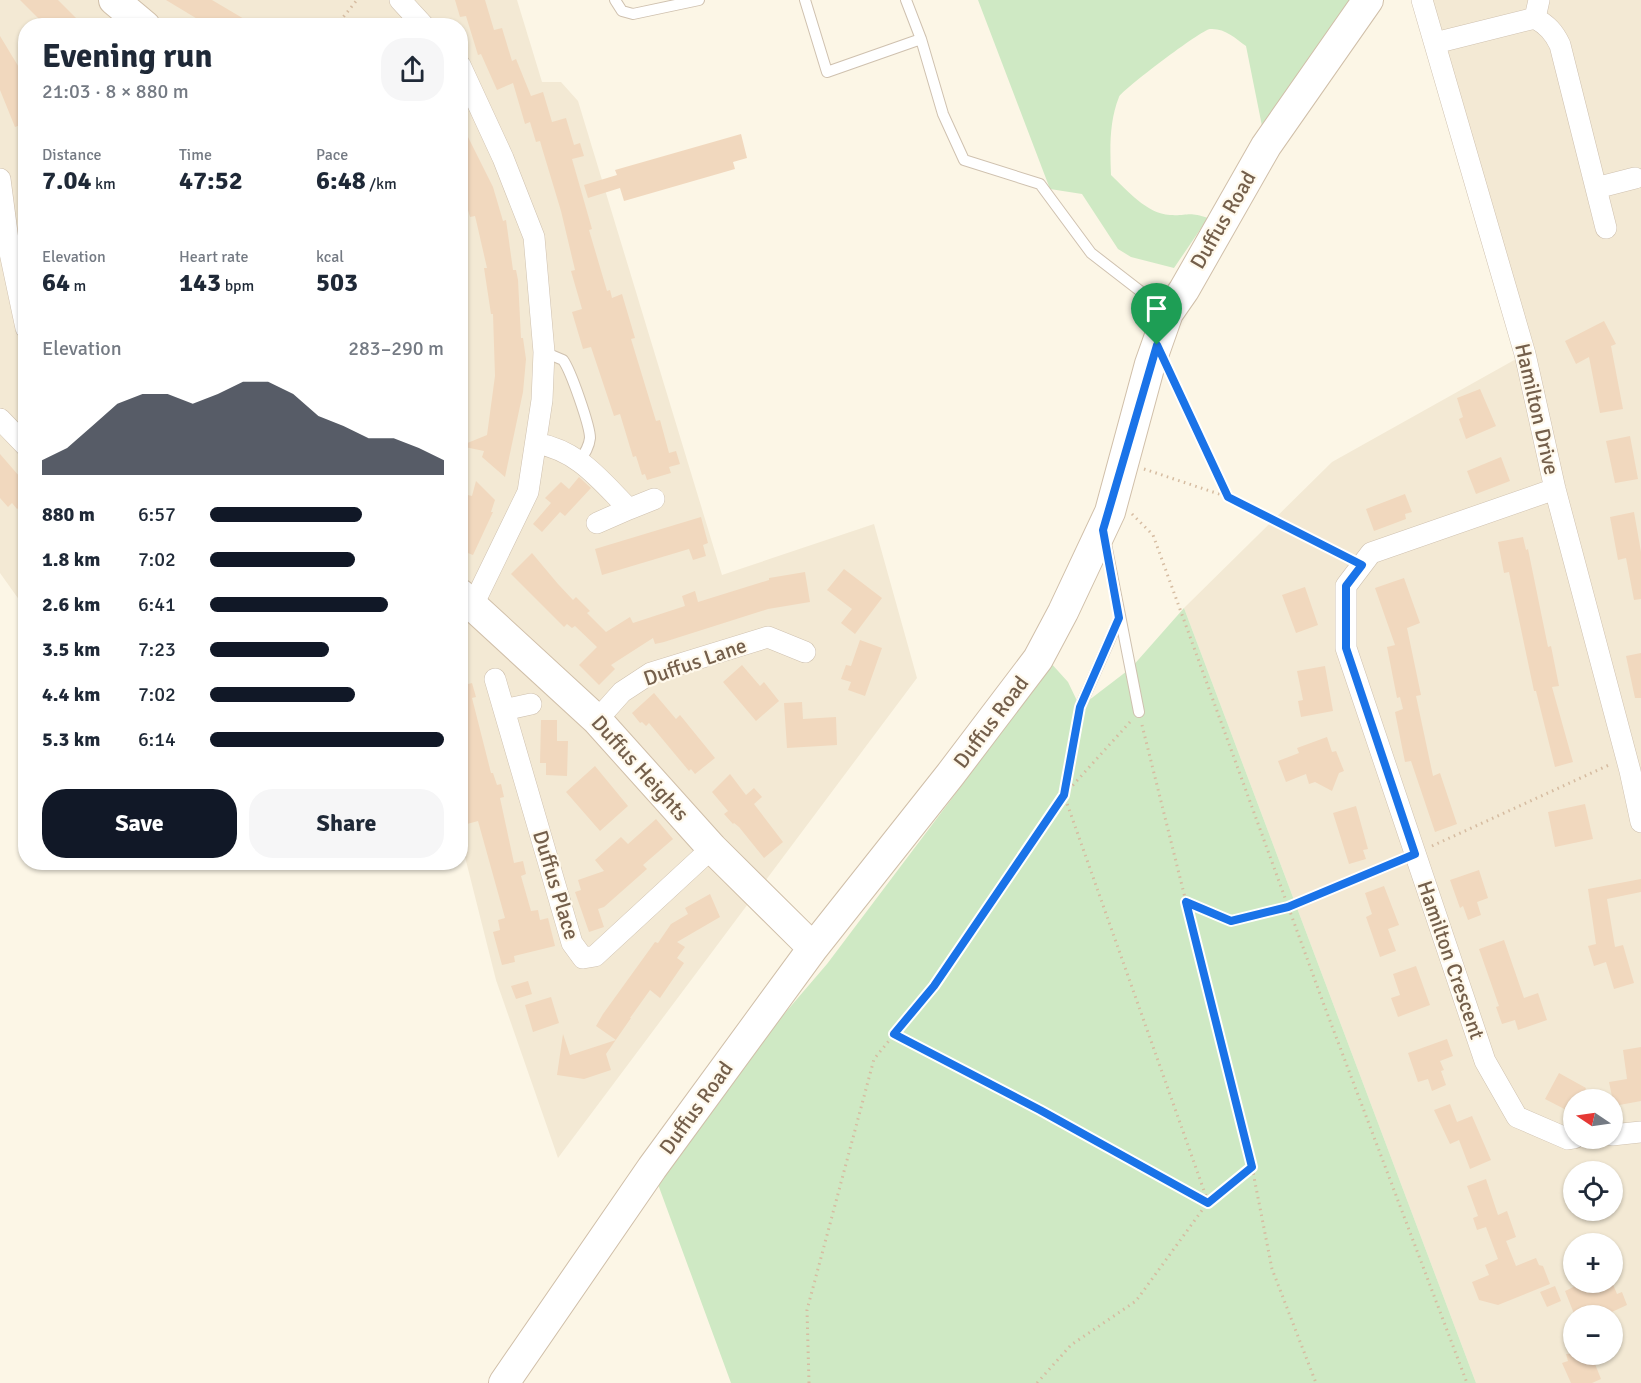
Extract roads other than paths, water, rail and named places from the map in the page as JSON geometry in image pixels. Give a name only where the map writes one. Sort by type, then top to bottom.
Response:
[{"type":"main road","points":[[114,0],[136,18]]},
{"type":"main road","name":"Duffus Road","points":[[504,1383],[652,1168],[813,948],[950,775],[1038,659],[1103,530],[1168,313],[1184,290],[1266,146],[1368,0]]},
{"type":"main road","name":"Duffus Heights","points":[[468,601],[597,720],[712,848],[813,948]]},
{"type":"street","points":[[400,0],[417,18]]},
{"type":"street","name":"Hamilton Drive","points":[[1422,0],[1525,354],[1555,489],[1627,756],[1641,822]]},
{"type":"street","points":[[1435,43],[1537,9],[1556,34],[1560,45],[1606,228]]},
{"type":"street","points":[[468,82],[503,158],[534,237],[544,352],[536,443],[528,492],[468,598]]},
{"type":"street","points":[[1596,188],[1635,178]]},
{"type":"street","points":[[0,179],[9,248],[18,290]]},
{"type":"street","points":[[0,419],[18,438]]},
{"type":"street","points":[[536,443],[555,447],[580,460],[628,509]]},
{"type":"street","name":"Hamilton Crescent","points":[[1555,489],[1371,553],[1346,586],[1346,648],[1485,1061],[1517,1117],[1563,1137]]},
{"type":"street","points":[[597,523],[654,500]]},
{"type":"street","name":"Duffus Lane","points":[[597,720],[622,692],[651,673],[768,637],[805,652]]},
{"type":"street","name":"Duffus Place","points":[[495,679],[572,943],[583,958],[595,956],[712,848]]},
{"type":"street","points":[[504,710],[531,704]]},
{"type":"street","points":[[1623,1134],[1641,1132]]},
{"type":"lane","points":[[615,0],[622,11],[633,14],[699,0]]},
{"type":"lane","points":[[805,0],[827,72],[921,39]]},
{"type":"lane","points":[[906,0],[921,39],[943,114],[964,160],[1040,184],[1091,253],[1168,313]]},
{"type":"lane","points":[[544,352],[563,360],[574,386],[590,436],[587,450],[580,460]]},
{"type":"lane","points":[[1103,530],[1139,712]]},
{"type":"lane","points":[[1080,707],[1119,618]]}]
